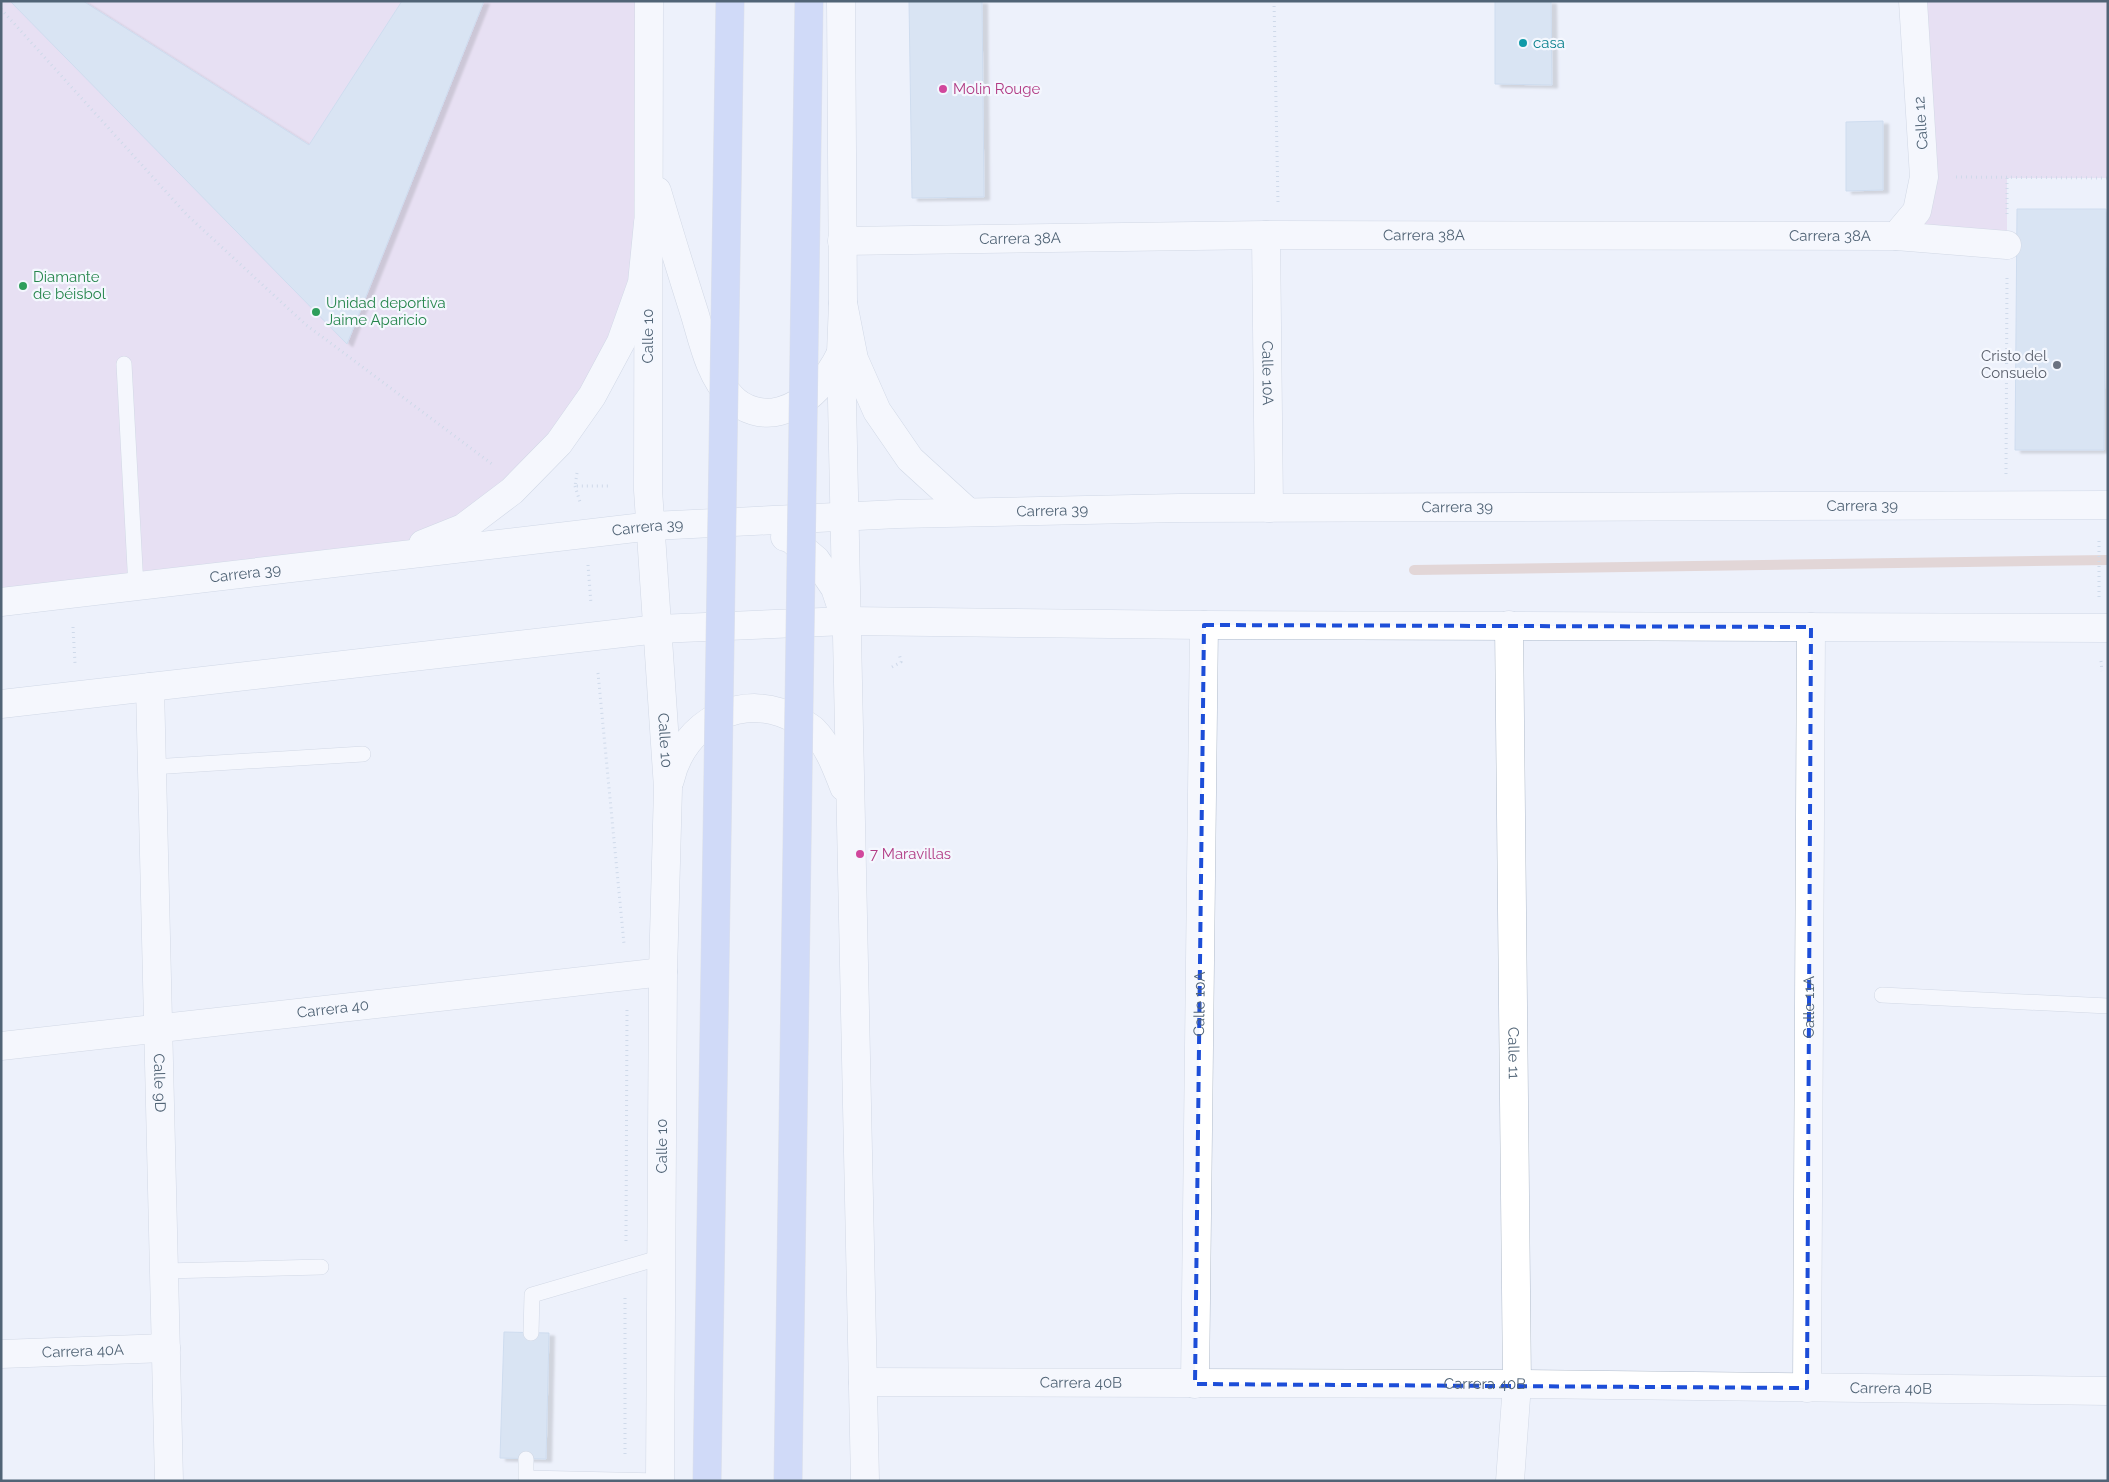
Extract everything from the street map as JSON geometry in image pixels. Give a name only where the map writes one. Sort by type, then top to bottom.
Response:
[{"type":"main road","points":[[707,1481],[730,1]]},
{"type":"main road","points":[[788,1481],[809,1]]},
{"type":"street","name":"Calle 10","points":[[649,1],[648,490],[652,526],[668,788],[663,972],[660,1481]]},
{"type":"street","points":[[841,1],[844,517],[865,1481]]},
{"type":"street","name":"Calle 12","points":[[1896,236],[1917,211],[1924,177],[1913,1]]},
{"type":"street","points":[[649,161],[707,354],[719,382],[730,397],[742,406],[756,411],[776,412],[784,410],[800,403],[817,389],[830,374],[842,353]]},
{"type":"street","points":[[392,557],[463,528],[512,491],[558,443],[592,396],[621,342],[642,283],[648,223]]},
{"type":"street","name":"Carrera 38A","points":[[842,241],[1272,236],[1896,236],[2007,246]]},
{"type":"street","name":"Calle 10A","points":[[1269,508],[1272,236]]},
{"type":"street","points":[[843,303],[854,359],[877,411],[910,459],[967,511]]},
{"type":"street","name":"Carrera 39","points":[[1,602],[652,526],[727,522],[967,511],[1179,508],[2108,505]]},
{"type":"street","points":[[727,522],[790,538],[816,560],[835,588],[846,621]]},
{"type":"street","points":[[1,704],[658,629],[846,621],[1204,625],[1509,624],[2108,628]]},
{"type":"street","name":"Calle 11","points":[[1509,624],[1517,1384],[1510,1481]]},
{"type":"street","name":"Calle 10A","points":[[1195,1384],[1204,625]]},
{"type":"street","name":"Calle 11A","points":[[1807,1388],[1811,626]]},
{"type":"street","name":"Calle 9D","points":[[150,687],[169,1481]]},
{"type":"street","points":[[668,788],[674,764],[692,735],[718,716],[751,708],[784,713],[813,730],[832,757],[849,803]]},
{"type":"street","name":"Carrera 40","points":[[1,1046],[663,972]]},
{"type":"street","name":"Carrera 40A","points":[[1,1354],[166,1348]]},
{"type":"street","name":"Carrera 40B","points":[[863,1382],[1517,1384],[2108,1391]]},
{"type":"lane","points":[[124,364],[136,587]]},
{"type":"lane","points":[[152,767],[363,754]]},
{"type":"lane","points":[[1882,995],[2108,1006]]},
{"type":"lane","points":[[531,1333],[532,1295],[662,1257]]},
{"type":"lane","points":[[164,1270],[321,1267]]},
{"type":"lane","points":[[526,1459],[526,1478],[660,1481]]},
{"type":"path","points":[[1272,236],[1274,1]]},
{"type":"path","points":[[1,9],[187,215],[305,324],[493,465]]},
{"type":"path","points":[[1924,177],[2108,178]]},
{"type":"path","points":[[2006,506],[2007,246]]},
{"type":"path","points":[[577,470],[575,486],[580,504]]},
{"type":"path","points":[[575,486],[611,486]]},
{"type":"path","points":[[2099,538],[2099,600]]},
{"type":"path","points":[[587,556],[592,609]]},
{"type":"path","points":[[70,594],[77,695]]},
{"type":"path","points":[[892,667],[901,662],[899,651]]},
{"type":"path","points":[[598,673],[627,976],[625,1479]]},
{"type":"highlighted area","points":[[1204,625],[1811,627],[1807,1388],[1195,1384]]},
{"type":"shaded area","name":"Unidad deportiva Jaime Aparicio","points":[[1,1],[649,1],[648,223],[621,342],[512,491],[392,557],[1,602]]},
{"type":"shaded area","points":[[1913,1],[2108,1],[2108,178],[2007,178],[2007,245],[1896,236],[1917,211]]},
{"type":"building","points":[[10,1],[83,1],[309,145],[402,1],[484,1],[347,344]]},
{"type":"building","points":[[909,1],[982,1],[984,197],[912,198]]},
{"type":"building","name":"casa","points":[[1495,1],[1551,1],[1552,85],[1495,84]]},
{"type":"building","points":[[1883,121],[1883,190],[1846,191],[1846,122]]},
{"type":"building","name":"Cristo del Consuelo","points":[[2017,209],[2106,209],[2104,450],[2015,450]]},
{"type":"building","points":[[504,1332],[549,1333],[546,1459],[500,1458]]},
{"type":"waterway","points":[[1414,570],[2108,560]]},
{"type":"place","name":"casa","points":[[1523,43]]},
{"type":"place","name":"Molin Rouge","points":[[943,89]]},
{"type":"place","name":"Diamante de béisbol","points":[[23,286]]},
{"type":"place","name":"Unidad deportiva Jaime Aparicio","points":[[316,312]]},
{"type":"place","name":"Cristo del Consuelo","points":[[2057,365]]},
{"type":"place","name":"7 Maravillas","points":[[860,854]]}]
